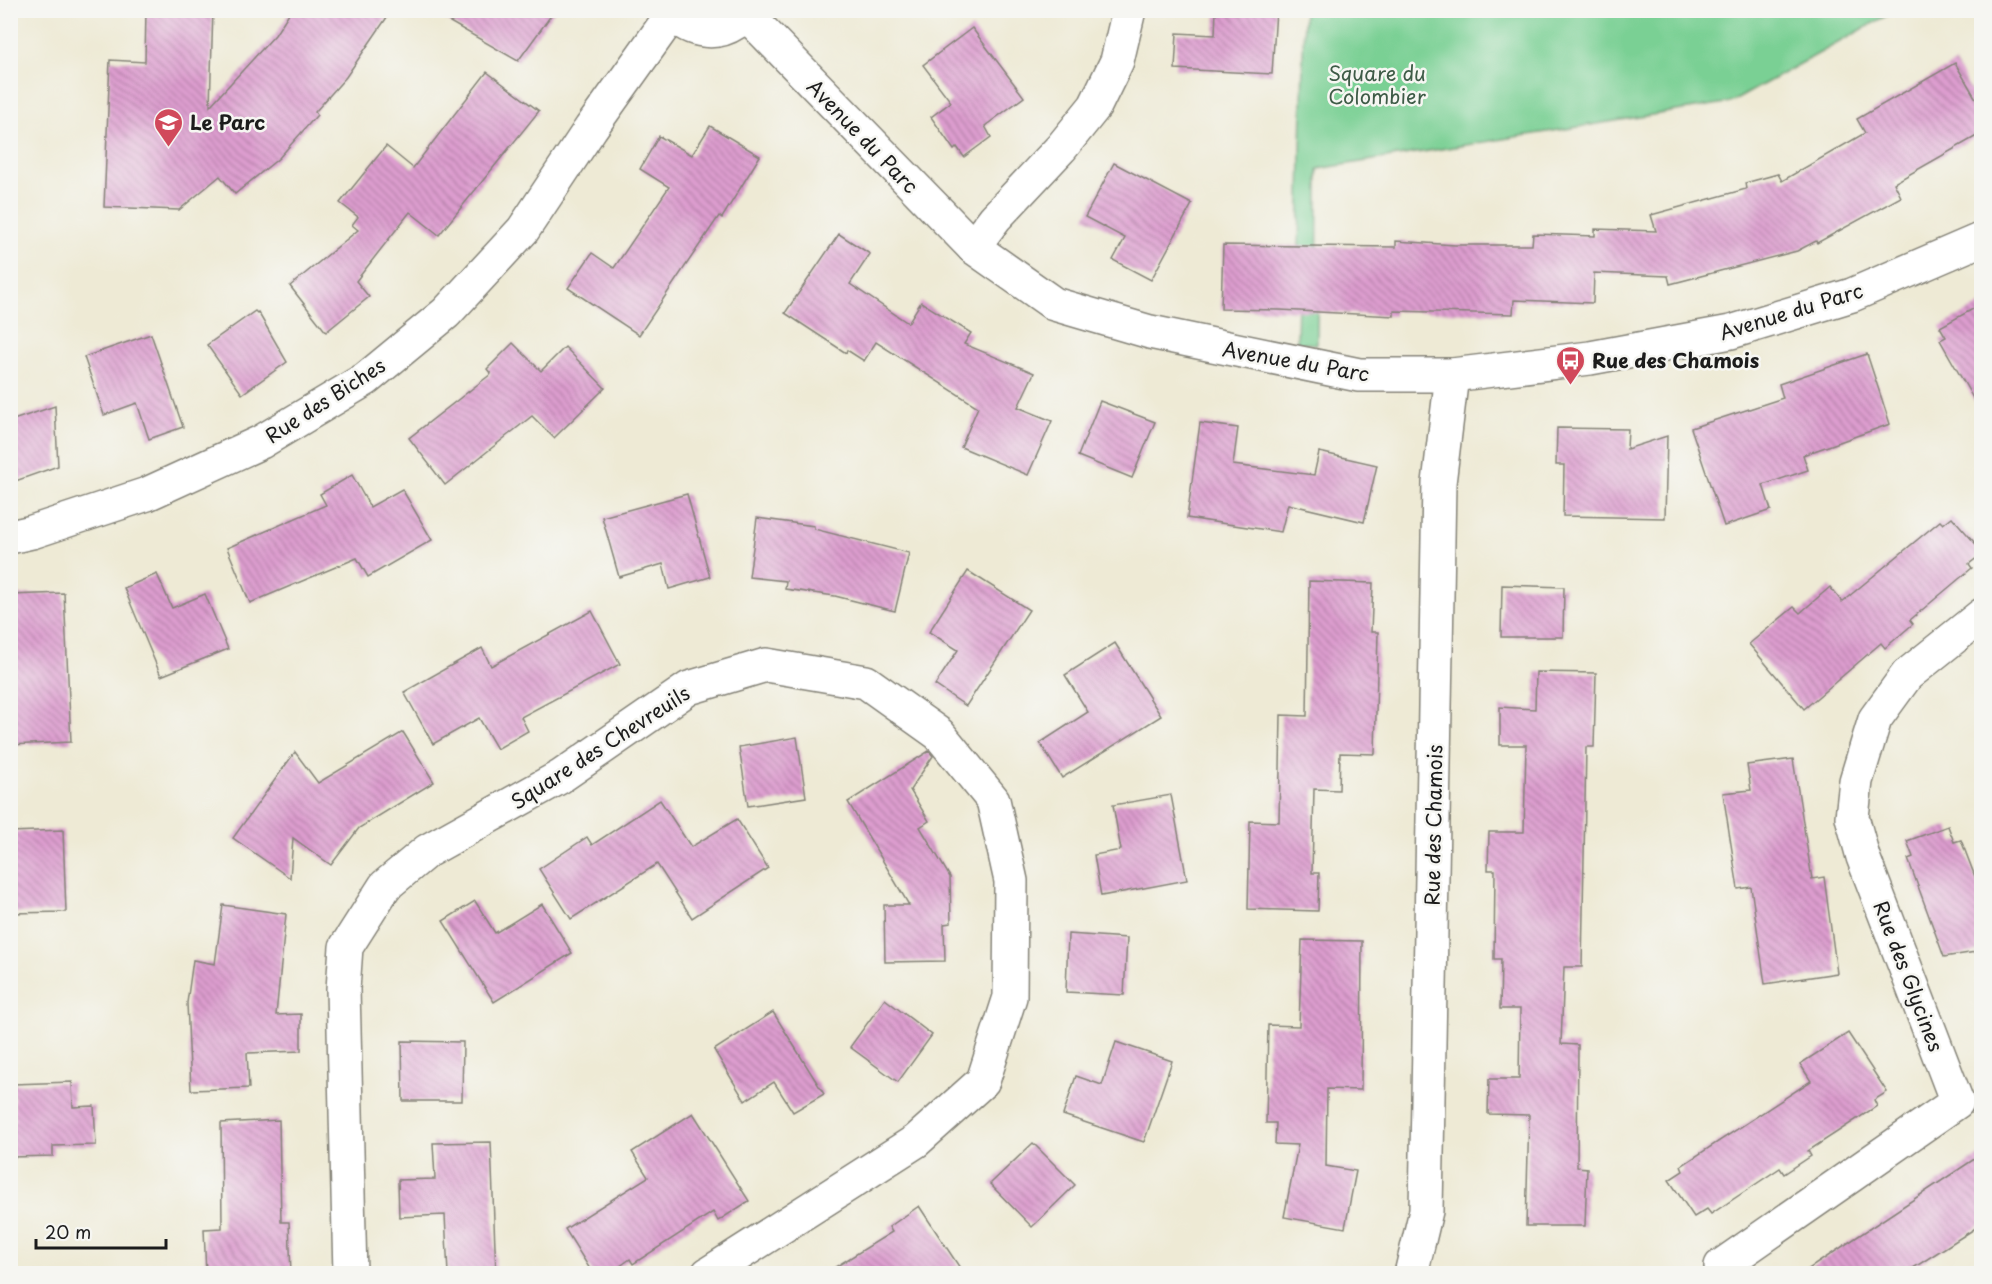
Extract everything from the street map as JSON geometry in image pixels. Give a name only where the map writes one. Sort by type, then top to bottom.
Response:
[{"type":"street","points":[[972,247],[995,218],[1061,148],[1095,106],[1117,61],[1128,10]]},
{"type":"street","points":[[672,12],[691,27],[708,31],[727,28],[748,13]]},
{"type":"street","name":"Rue des Biches","points":[[10,537],[32,532],[147,494],[261,442],[366,379],[447,313],[523,230],[672,12]]},
{"type":"street","name":"Avenue du Parc","points":[[748,13],[972,247],[1054,304],[1150,332],[1359,375],[1452,375],[1590,358],[1731,332],[1852,295],[1982,239]]},
{"type":"street","name":"Rue des Chamois","points":[[1411,1274],[1426,1211],[1439,483],[1452,375]]},
{"type":"street","name":"Rue des Glycines","points":[[1721,1266],[1969,1101],[1863,857],[1852,817],[1856,781],[1875,719],[1907,675],[1982,615]]},
{"type":"street","name":"Square des Chevreuils","points":[[350,1274],[343,989],[346,947],[385,886],[427,851],[560,777],[689,688],[766,665],[866,682],[939,734],[993,800],[1011,881],[1010,997],[983,1081],[916,1141],[708,1274]]},
{"type":"green space","name":"Square du Colombier","points":[[1304,11],[1895,11],[1732,102],[1318,169],[1317,344],[1297,343]]},
{"type":"building","points":[[146,10],[213,10],[210,106],[275,35],[291,10],[392,10],[346,77],[315,112],[317,115],[279,158],[235,194],[220,176],[179,210],[104,207],[110,60],[145,62]]},
{"type":"building","points":[[429,10],[555,10],[518,61]]},
{"type":"building","points":[[1216,10],[1276,10],[1272,74],[1175,69],[1177,33],[1215,35]]},
{"type":"building","points":[[972,28],[1024,97],[985,126],[991,137],[964,157],[957,147],[954,150],[931,117],[951,102],[923,65]]},
{"type":"building","points":[[1955,63],[1982,109],[1982,133],[1894,183],[1901,197],[1817,243],[1816,241],[1797,251],[1670,284],[1668,276],[1594,273],[1593,303],[1514,300],[1513,314],[1394,311],[1394,316],[1221,309],[1223,245],[1396,247],[1396,241],[1455,245],[1532,245],[1533,234],[1595,236],[1595,229],[1656,231],[1651,215],[1746,189],[1745,183],[1778,174],[1782,181],[1865,133],[1857,119]]},
{"type":"building","points":[[487,72],[539,111],[439,235],[410,212],[356,281],[369,297],[326,332],[290,286],[358,230],[352,225],[358,217],[340,203],[386,146],[413,168]]},
{"type":"building","points":[[710,126],[760,156],[722,218],[719,216],[639,335],[568,288],[592,253],[614,268],[669,187],[640,169],[659,136],[692,155]]},
{"type":"building","points":[[1114,163],[1192,204],[1151,280],[1113,260],[1125,238],[1085,217]]},
{"type":"building","points":[[839,234],[870,254],[850,284],[908,323],[921,302],[971,333],[964,344],[1034,373],[1018,407],[1052,421],[1028,475],[961,447],[978,407],[876,342],[864,361],[847,350],[846,353],[785,313]]},
{"type":"building","points":[[1982,304],[1982,414],[1940,340],[1946,337],[1940,327]]},
{"type":"building","points":[[255,311],[258,312],[287,362],[242,394],[207,345]]},
{"type":"building","points":[[151,334],[183,427],[149,439],[137,403],[104,415],[84,357]]},
{"type":"building","points":[[513,343],[541,371],[565,347],[605,388],[554,438],[532,416],[445,485],[409,438],[491,374],[487,369]]},
{"type":"building","points":[[1867,354],[1890,424],[1803,455],[1808,470],[1763,485],[1771,510],[1724,526],[1691,428],[1783,398],[1779,384]]},
{"type":"building","points":[[1100,401],[1155,422],[1132,478],[1078,456]]},
{"type":"building","points":[[55,406],[58,466],[10,483],[10,421]]},
{"type":"building","points":[[1200,423],[1238,428],[1233,465],[1314,475],[1319,452],[1377,465],[1364,522],[1288,504],[1281,532],[1187,518]]},
{"type":"building","points":[[1557,428],[1628,429],[1627,449],[1667,436],[1665,518],[1563,516],[1564,465],[1556,465]]},
{"type":"building","points":[[352,475],[370,507],[402,489],[432,540],[368,577],[357,558],[250,603],[227,548],[326,505],[320,494]]},
{"type":"building","points":[[687,494],[710,577],[669,589],[663,564],[619,577],[602,517]]},
{"type":"building","points":[[1952,517],[1982,551],[1982,554],[1969,564],[1972,568],[1910,620],[1913,624],[1885,648],[1881,643],[1804,709],[1749,644],[1794,607],[1800,613],[1830,587],[1842,602],[1940,521],[1943,524]]},
{"type":"building","points":[[757,518],[814,526],[814,529],[909,553],[895,611],[835,596],[785,589],[786,581],[749,577]]},
{"type":"building","points":[[968,571],[1029,610],[966,706],[935,685],[958,650],[929,632]]},
{"type":"building","points":[[157,574],[172,608],[205,594],[228,649],[161,676],[124,588]]},
{"type":"building","points":[[1309,581],[1373,583],[1371,632],[1378,632],[1375,754],[1340,753],[1339,790],[1314,789],[1312,873],[1319,873],[1318,911],[1248,909],[1250,821],[1279,822],[1281,715],[1307,716]]},
{"type":"building","points":[[1502,585],[1564,587],[1563,637],[1501,637]]},
{"type":"building","points":[[64,593],[71,742],[10,745],[10,595]]},
{"type":"building","points":[[592,611],[620,664],[521,717],[528,731],[497,749],[479,718],[433,744],[404,692],[482,648],[491,666]]},
{"type":"building","points":[[1115,643],[1161,716],[1062,778],[1040,743],[1088,712],[1065,675]]},
{"type":"building","points":[[1536,672],[1596,673],[1594,747],[1586,747],[1582,967],[1564,967],[1561,1044],[1578,1045],[1577,1167],[1587,1168],[1585,1226],[1526,1226],[1529,1115],[1488,1114],[1489,1079],[1519,1079],[1520,1009],[1500,1009],[1501,959],[1494,959],[1495,870],[1488,870],[1489,832],[1524,832],[1526,745],[1500,745],[1500,707],[1535,709]]},
{"type":"building","points":[[403,732],[434,782],[359,828],[331,865],[293,838],[290,878],[233,838],[295,752],[318,783]]},
{"type":"building","points":[[797,737],[806,797],[748,806],[739,747]]},
{"type":"building","points":[[929,751],[933,756],[910,790],[929,821],[920,827],[950,877],[951,923],[944,924],[945,961],[885,962],[884,905],[909,905],[848,802]]},
{"type":"building","points":[[1793,759],[1812,879],[1824,877],[1837,973],[1765,984],[1751,887],[1738,889],[1723,793],[1751,790],[1747,765]]},
{"type":"building","points":[[1171,795],[1187,880],[1101,896],[1094,855],[1121,850],[1113,805]]},
{"type":"building","points":[[660,800],[691,847],[737,819],[768,868],[692,918],[657,864],[571,919],[539,869],[587,837],[592,845]]},
{"type":"building","points":[[1948,826],[1954,842],[1961,840],[1982,895],[1982,951],[1944,957],[1908,859],[1913,857],[1907,841]]},
{"type":"building","points":[[63,830],[66,912],[10,913],[10,832]]},
{"type":"building","points":[[475,901],[495,933],[542,904],[572,953],[494,1002],[443,921]]},
{"type":"building","points":[[223,905],[286,914],[276,1015],[301,1014],[301,1051],[247,1053],[249,1088],[191,1090],[187,1003],[193,960],[215,964]]},
{"type":"building","points":[[1068,934],[1127,938],[1124,995],[1066,992]]},
{"type":"building","points":[[1302,940],[1362,941],[1361,1090],[1327,1089],[1326,1166],[1356,1171],[1345,1228],[1284,1217],[1298,1145],[1275,1144],[1276,1123],[1266,1123],[1268,1025],[1299,1026]]},
{"type":"building","points":[[885,999],[932,1035],[898,1082],[850,1047]]},
{"type":"building","points":[[773,1012],[824,1094],[793,1112],[774,1082],[745,1101],[714,1050]]},
{"type":"building","points":[[1848,1033],[1887,1092],[1874,1100],[1877,1106],[1808,1151],[1811,1156],[1784,1174],[1780,1168],[1711,1214],[1707,1209],[1694,1217],[1669,1180],[1683,1171],[1681,1166],[1811,1081],[1800,1064]]},
{"type":"building","points":[[402,1041],[463,1042],[462,1101],[403,1101]]},
{"type":"building","points":[[1116,1042],[1172,1061],[1144,1142],[1063,1115],[1076,1076],[1102,1085]]},
{"type":"building","points":[[72,1082],[73,1107],[94,1106],[96,1145],[53,1146],[53,1156],[10,1157],[10,1122],[15,1122],[13,1084]]},
{"type":"building","points":[[693,1113],[749,1201],[718,1221],[713,1212],[633,1264],[630,1259],[609,1274],[593,1274],[565,1229],[648,1177],[632,1152]]},
{"type":"building","points":[[279,1120],[281,1222],[289,1222],[291,1274],[206,1274],[204,1229],[222,1228],[221,1123]]},
{"type":"building","points":[[491,1142],[496,1274],[448,1274],[445,1215],[399,1217],[398,1180],[435,1179],[433,1143]]},
{"type":"building","points":[[1033,1143],[1075,1185],[1032,1227],[990,1184]]},
{"type":"building","points":[[1982,1154],[1982,1224],[1904,1274],[1801,1274]]},
{"type":"building","points":[[919,1206],[964,1274],[824,1274],[892,1232],[889,1227]]},
{"type":"place","name":"Le Parc","points":[[169,148]]},
{"type":"place","name":"Rue des Chamois","points":[[1571,386]]}]
